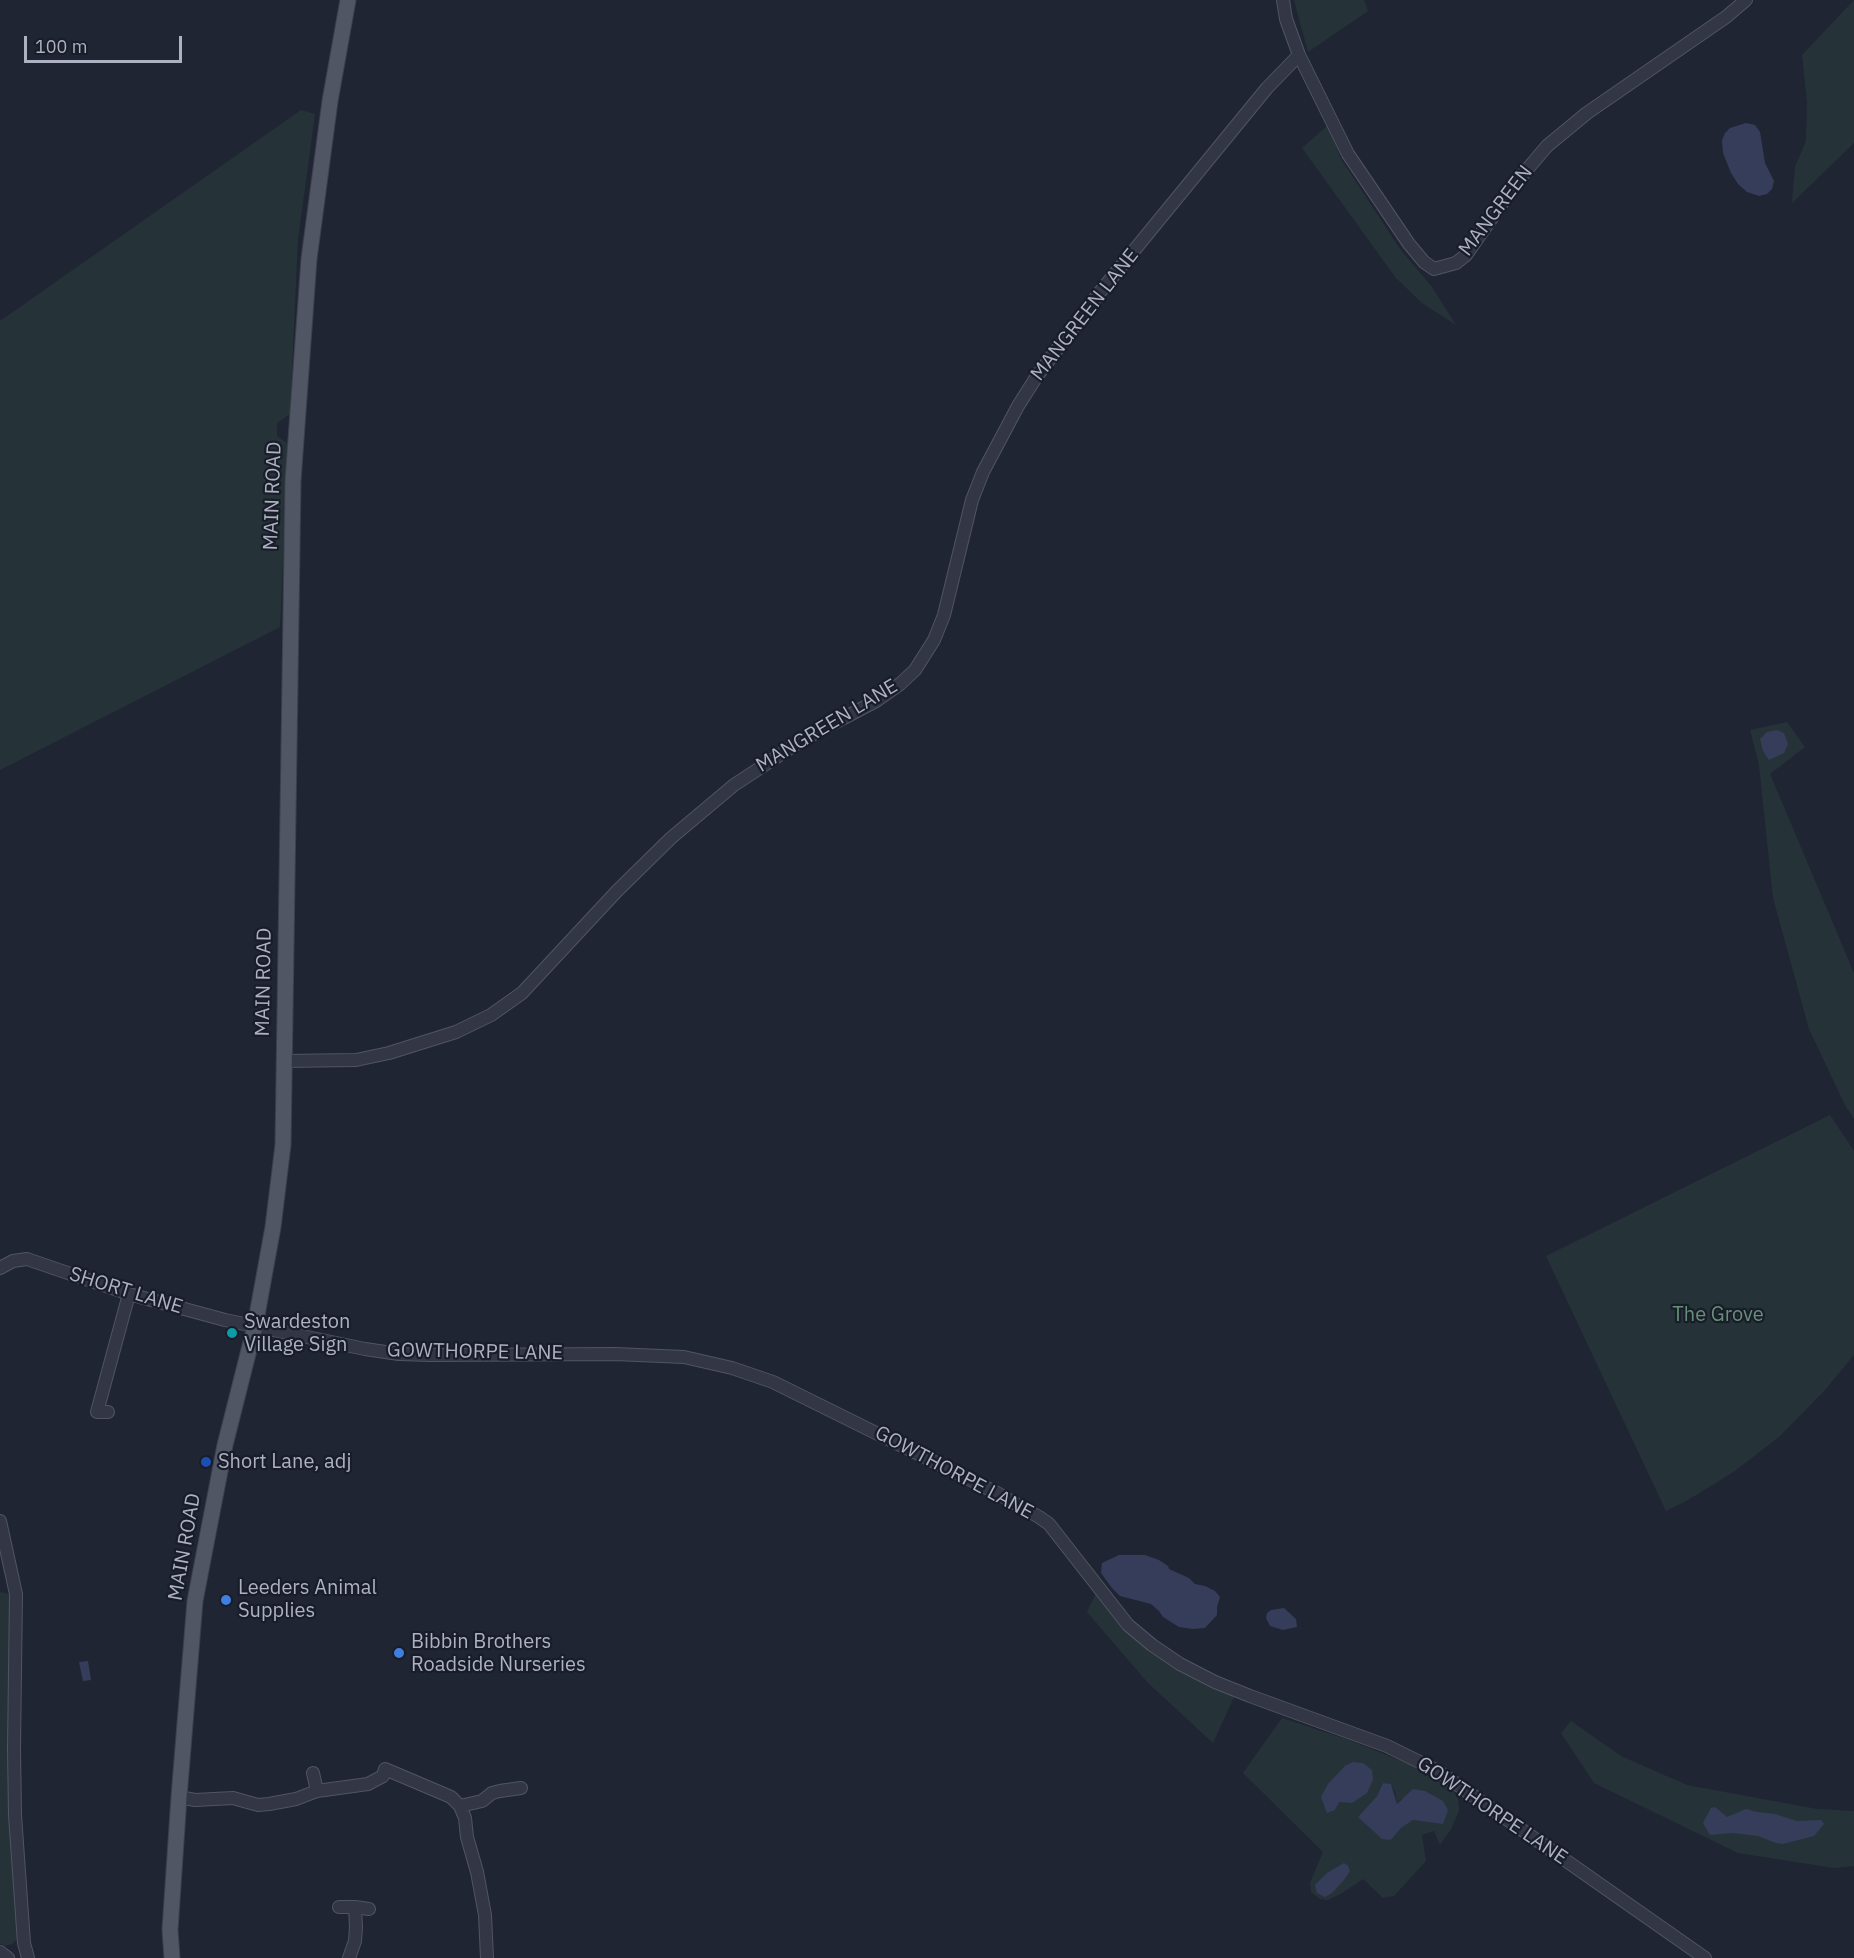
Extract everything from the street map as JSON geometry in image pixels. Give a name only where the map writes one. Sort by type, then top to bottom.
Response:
[{"type":"main road","name":"MAIN ROAD","points":[[172,1958],[170,1930],[186,1693],[196,1593],[225,1445],[255,1326],[273,1227],[283,1145],[293,481],[309,259],[330,101],[348,0]]},
{"type":"street","name":"MANGREEN","points":[[1283,0],[1286,19],[1299,54],[1348,154],[1389,217],[1424,262],[1434,269],[1456,263],[1472,249],[1519,179],[1547,146],[1587,113],[1726,17],[1746,0]]},
{"type":"street","name":"MANGREEN LANE","points":[[283,1061],[356,1060],[389,1053],[456,1032],[491,1015],[522,993],[671,838],[734,785],[804,739],[876,701],[915,670],[934,640],[944,615],[972,500],[982,472],[1018,406],[1037,376],[1100,292],[1267,88],[1299,54]]},
{"type":"street","name":"SHORT LANE","points":[[0,1268],[14,1261],[27,1259],[129,1294],[255,1326]]},
{"type":"street","points":[[97,1414],[129,1294]]},
{"type":"street","name":"GOWTHORPE LANE","points":[[255,1326],[399,1354],[615,1354],[684,1357],[732,1368],[773,1382],[997,1493],[1050,1524],[1128,1625],[1180,1665],[1250,1696],[1387,1746],[1438,1771],[1705,1958]]},
{"type":"street","points":[[0,1521],[16,1594],[15,1815],[24,1943],[28,1958]]},
{"type":"street","points":[[179,1797],[195,1800],[233,1798],[258,1805],[296,1799],[317,1791],[368,1784],[383,1776],[386,1769],[451,1797],[460,1806],[465,1818],[467,1837],[477,1872],[485,1915],[487,1958]]},
{"type":"street","points":[[313,1773],[317,1791]]},
{"type":"street","points":[[460,1806],[482,1801],[492,1793],[520,1788]]},
{"type":"street","points":[[339,1907],[369,1909]]},
{"type":"street","points":[[349,1958],[357,1927],[355,1907]]},
{"type":"street","points":[[0,1952],[8,1958]]},
{"type":"green space","points":[[1294,0],[1364,0],[1368,11],[1308,52]]},
{"type":"green space","points":[[1854,0],[1854,143],[1792,203],[1795,167],[1806,141],[1807,102],[1802,55]]},
{"type":"green space","points":[[301,110],[315,114],[298,239],[290,414],[277,423],[277,436],[288,444],[280,627],[0,770],[0,321]]},
{"type":"green space","points":[[1328,125],[1341,159],[1400,249],[1432,287],[1456,325],[1422,303],[1396,278],[1302,148]]},
{"type":"green space","points":[[1787,722],[1805,747],[1770,774],[1854,973],[1854,1119],[1809,1029],[1773,898],[1759,765],[1750,730]]},
{"type":"green space","name":"The Grove","points":[[1830,1115],[1854,1151],[1854,1355],[1825,1390],[1780,1436],[1735,1471],[1666,1511],[1546,1256]]},
{"type":"green space","points":[[0,1592],[13,1595],[18,1939],[4,1946],[0,1943]]},
{"type":"green space","points":[[1096,1593],[1126,1628],[1235,1695],[1213,1743],[1148,1683],[1087,1612]]},
{"type":"green space","points":[[1282,1718],[1349,1740],[1409,1764],[1452,1789],[1458,1798],[1459,1811],[1440,1845],[1434,1831],[1422,1835],[1426,1861],[1394,1896],[1383,1898],[1363,1879],[1328,1900],[1320,1899],[1311,1892],[1310,1883],[1323,1852],[1243,1773]],"holes":[[[1383,1783],[1391,1785],[1397,1804],[1401,1799],[1443,1823],[1413,1820],[1401,1828],[1391,1840],[1358,1817],[1377,1796]]]},
{"type":"green space","points":[[1571,1721],[1621,1756],[1687,1785],[1817,1809],[1854,1811],[1854,1866],[1834,1868],[1738,1853],[1594,1783],[1561,1733]]},
{"type":"water","points":[[1746,123],[1755,125],[1760,132],[1765,163],[1774,181],[1772,189],[1767,194],[1759,196],[1747,192],[1738,184],[1723,153],[1722,140],[1725,133],[1730,128]]},
{"type":"water","points":[[1777,730],[1784,733],[1788,744],[1784,753],[1769,760],[1763,751],[1760,739],[1767,732]]},
{"type":"water","points":[[1119,1555],[1145,1555],[1159,1560],[1169,1569],[1189,1578],[1195,1584],[1215,1591],[1220,1597],[1217,1615],[1205,1628],[1179,1627],[1163,1617],[1151,1604],[1120,1596],[1101,1573],[1102,1563]]},
{"type":"water","points":[[1284,1608],[1296,1619],[1297,1627],[1283,1630],[1270,1626],[1266,1618],[1267,1613]]},
{"type":"water","points":[[88,1661],[91,1680],[83,1681],[79,1662]]},
{"type":"water","points":[[1353,1762],[1363,1763],[1372,1770],[1373,1780],[1367,1793],[1352,1803],[1339,1802],[1335,1810],[1327,1813],[1321,1797],[1328,1784],[1345,1766]]},
{"type":"water","points":[[1383,1783],[1391,1784],[1397,1804],[1413,1789],[1425,1791],[1443,1801],[1448,1810],[1443,1824],[1413,1820],[1401,1828],[1391,1840],[1382,1839],[1358,1817],[1377,1796]]},
{"type":"water","points":[[1715,1807],[1727,1817],[1746,1809],[1797,1821],[1821,1820],[1824,1824],[1814,1836],[1783,1844],[1758,1836],[1733,1833],[1710,1835],[1703,1823],[1711,1808]]},
{"type":"water","points":[[1344,1863],[1350,1871],[1344,1880],[1325,1897],[1317,1893],[1315,1885],[1327,1873]]},
{"type":"place","name":"Swardeston Village Sign","points":[[232,1333]]},
{"type":"place","name":"Short Lane, adj","points":[[206,1462]]},
{"type":"place","name":"Leeders Animal Supplies","points":[[226,1600]]},
{"type":"place","name":"Bibbin Brothers Roadside Nurseries","points":[[399,1653]]}]
